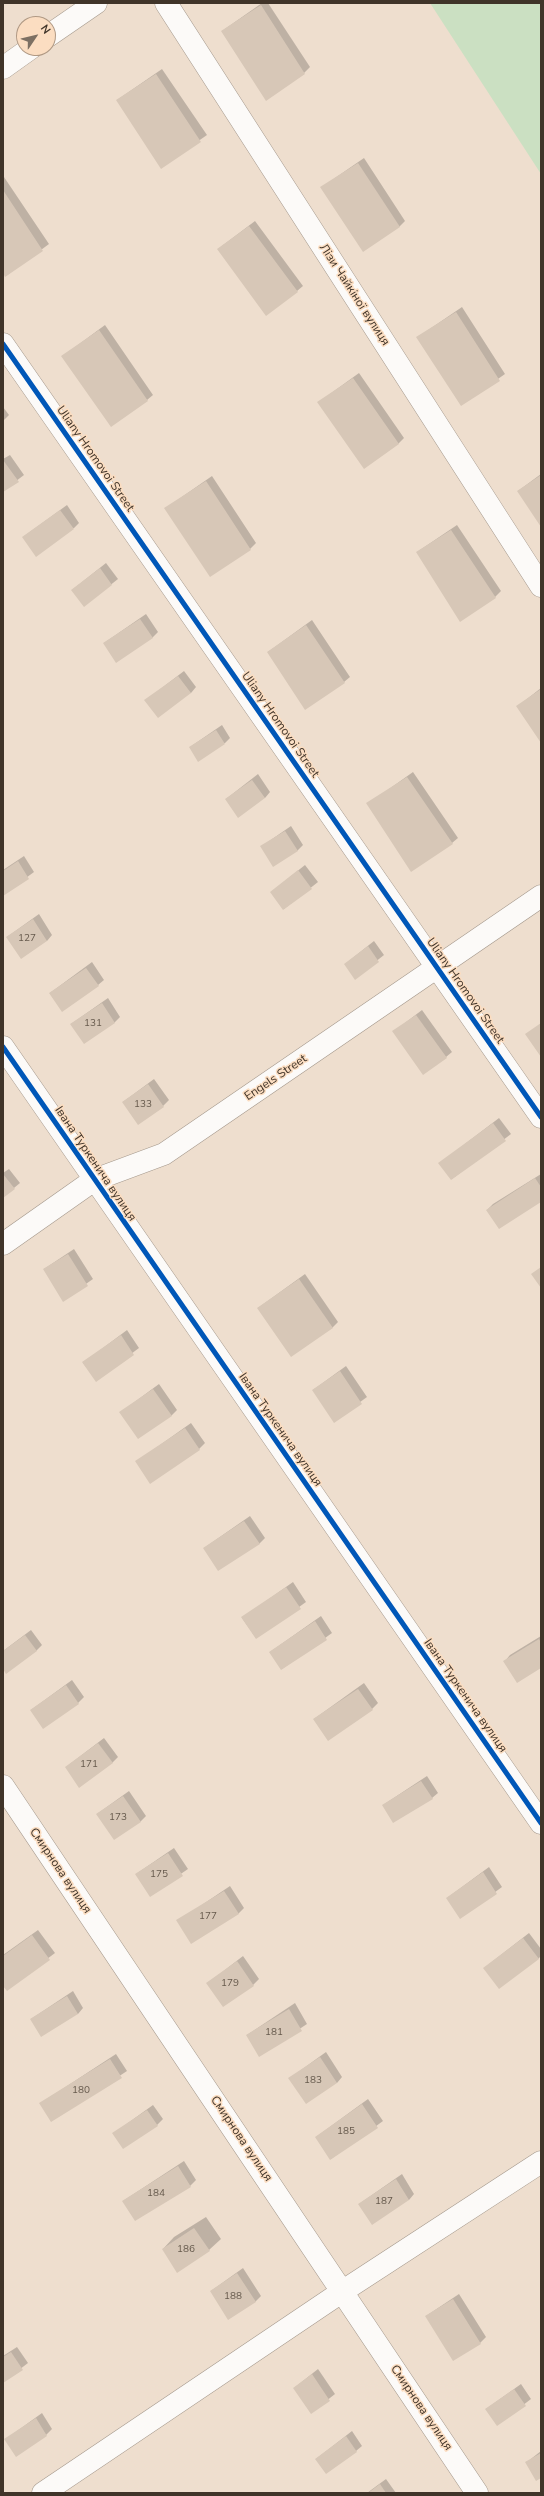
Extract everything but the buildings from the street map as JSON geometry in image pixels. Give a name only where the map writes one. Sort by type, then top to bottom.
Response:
[{"type":"street","points":[[56,30],[96,3]]},
{"type":"street","name":"Лізи Чайкіної вулиця","points":[[166,3],[541,586]]},
{"type":"street","points":[[3,68],[20,56]]},
{"type":"street","name":"Uliany Hromovoi Street","points":[[3,344],[541,1117]]},
{"type":"street","name":"Engels Street","points":[[3,1244],[94,1180],[164,1154],[438,968],[541,896]]},
{"type":"street","name":"Івана Туркенича вулиця","points":[[3,1047],[541,1823]]},
{"type":"street","name":"Смирнова вулиця","points":[[3,1786],[477,2493]]},
{"type":"street","points":[[43,2493],[343,2291],[541,2162]]},
{"type":"green space","points":[[430,3],[541,3],[541,174]]},
{"type":"cycle path","points":[[3,344],[541,1117]]},
{"type":"cycle path","points":[[3,1047],[541,1823]]}]
